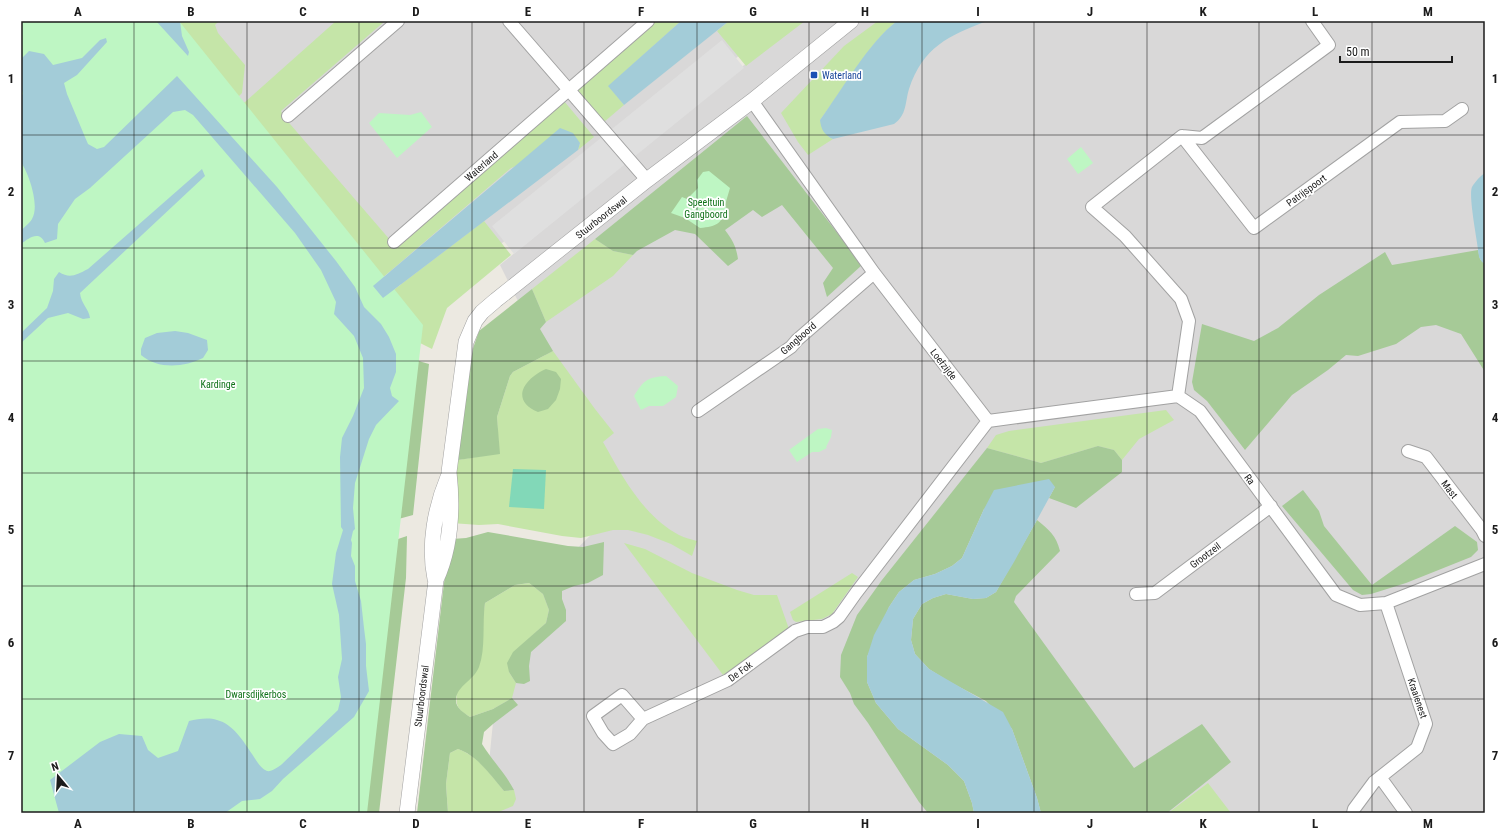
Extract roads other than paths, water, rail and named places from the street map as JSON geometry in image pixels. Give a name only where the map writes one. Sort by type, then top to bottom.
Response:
[{"type":"street","points":[[288,116],[398,21]]},
{"type":"street","points":[[509,21],[647,180]]},
{"type":"street","name":"Waterland","points":[[394,242],[648,21]]},
{"type":"street","name":"Stuurboordswal","points":[[407,813],[436,580],[449,535],[451,492],[450,472],[464,354],[469,331],[482,312],[496,300],[647,180],[752,101],[851,21]]},
{"type":"street","points":[[988,422],[1178,396],[1189,321],[1181,299],[1125,236],[1092,207],[1182,136],[1202,138],[1329,45],[1312,21]]},
{"type":"street","name":"Loefzijde","points":[[752,101],[874,273],[988,422]]},
{"type":"street","name":"Patrijspoort","points":[[1182,136],[1254,228],[1400,122],[1444,121],[1462,109]]},
{"type":"street","name":"Gangboord","points":[[698,411],[791,347],[796,340],[874,273]]},
{"type":"street","name":"Ra","points":[[1178,396],[1200,411],[1336,595],[1360,605],[1386,603],[1485,564]]},
{"type":"street","name":"De Fok","points":[[642,719],[728,680],[795,631],[807,627],[823,627],[839,617],[988,422]]},
{"type":"street","name":"Mast","points":[[1408,451],[1426,457],[1485,536]]},
{"type":"street","name":"Grootzeil","points":[[1136,594],[1155,593],[1271,506]]},
{"type":"street","name":"Kraaienest","points":[[1353,813],[1354,809],[1374,782],[1418,748],[1426,724],[1386,603]]},
{"type":"street","points":[[1380,777],[1406,813]]},
{"type":"water","points":[[156,21],[180,21],[182,36],[189,52],[188,56]]},
{"type":"water","points":[[681,21],[729,21],[624,105],[608,86]]},
{"type":"water","points":[[897,21],[987,21],[949,38],[930,53],[915,75],[909,89],[905,108],[901,117],[894,124],[833,139],[827,136],[821,126],[820,120],[866,54],[886,30]]},
{"type":"water","points":[[106,38],[107,42],[77,75],[64,83],[67,94],[88,144],[97,149],[104,147],[177,76],[277,187],[336,261],[355,287],[364,307],[381,324],[389,337],[396,354],[396,372],[390,388],[392,396],[399,401],[376,425],[369,439],[355,483],[353,508],[355,529],[351,540],[351,556],[355,566],[355,581],[361,601],[369,691],[354,717],[283,779],[272,791],[260,799],[242,801],[225,813],[59,813],[50,780],[100,742],[119,734],[142,736],[148,750],[158,758],[178,751],[189,721],[207,718],[223,722],[233,729],[242,739],[260,766],[267,771],[270,771],[281,765],[338,710],[341,697],[338,677],[342,659],[339,615],[332,584],[336,553],[343,530],[341,527],[340,457],[342,438],[353,416],[364,388],[363,358],[354,336],[334,314],[336,302],[321,270],[295,233],[193,115],[185,110],[173,112],[90,188],[75,199],[58,224],[57,239],[45,243],[40,237],[34,236],[21,244],[21,231],[32,219],[35,206],[30,182],[21,162],[21,96],[23,94],[21,87],[22,58],[29,51],[44,54],[53,65],[82,58],[100,40]]},
{"type":"water","points":[[560,128],[573,133],[580,143],[578,150],[383,298],[373,286]]},
{"type":"water","points":[[202,169],[205,176],[80,293],[90,318],[83,319],[68,313],[48,318],[21,343],[21,333],[47,308],[53,291],[54,279],[59,272],[70,276],[88,269]]},
{"type":"water","points":[[1485,173],[1485,264],[1479,257],[1472,210],[1471,192],[1472,187],[1479,177]]},
{"type":"water","points":[[175,331],[188,333],[207,340],[208,350],[203,358],[172,366],[155,363],[141,355],[141,349],[145,338],[157,333]]},
{"type":"water","points":[[1049,479],[1055,487],[996,592],[986,598],[973,599],[946,594],[933,598],[922,604],[913,619],[911,640],[915,654],[929,669],[1003,712],[1012,729],[1041,813],[974,813],[964,781],[948,765],[898,729],[876,703],[867,682],[867,657],[874,635],[899,592],[914,580],[935,574],[952,566],[962,558],[994,490]]},
{"type":"place","name":"Waterland","points":[[814,75]]},
{"type":"park label","name":"Speeltuin Gangboord","points":[[706,208]]},
{"type":"park label","name":"Kardinge","points":[[218,384]]},
{"type":"park label","name":"Dwarsdijkerbos","points":[[256,694]]}]
